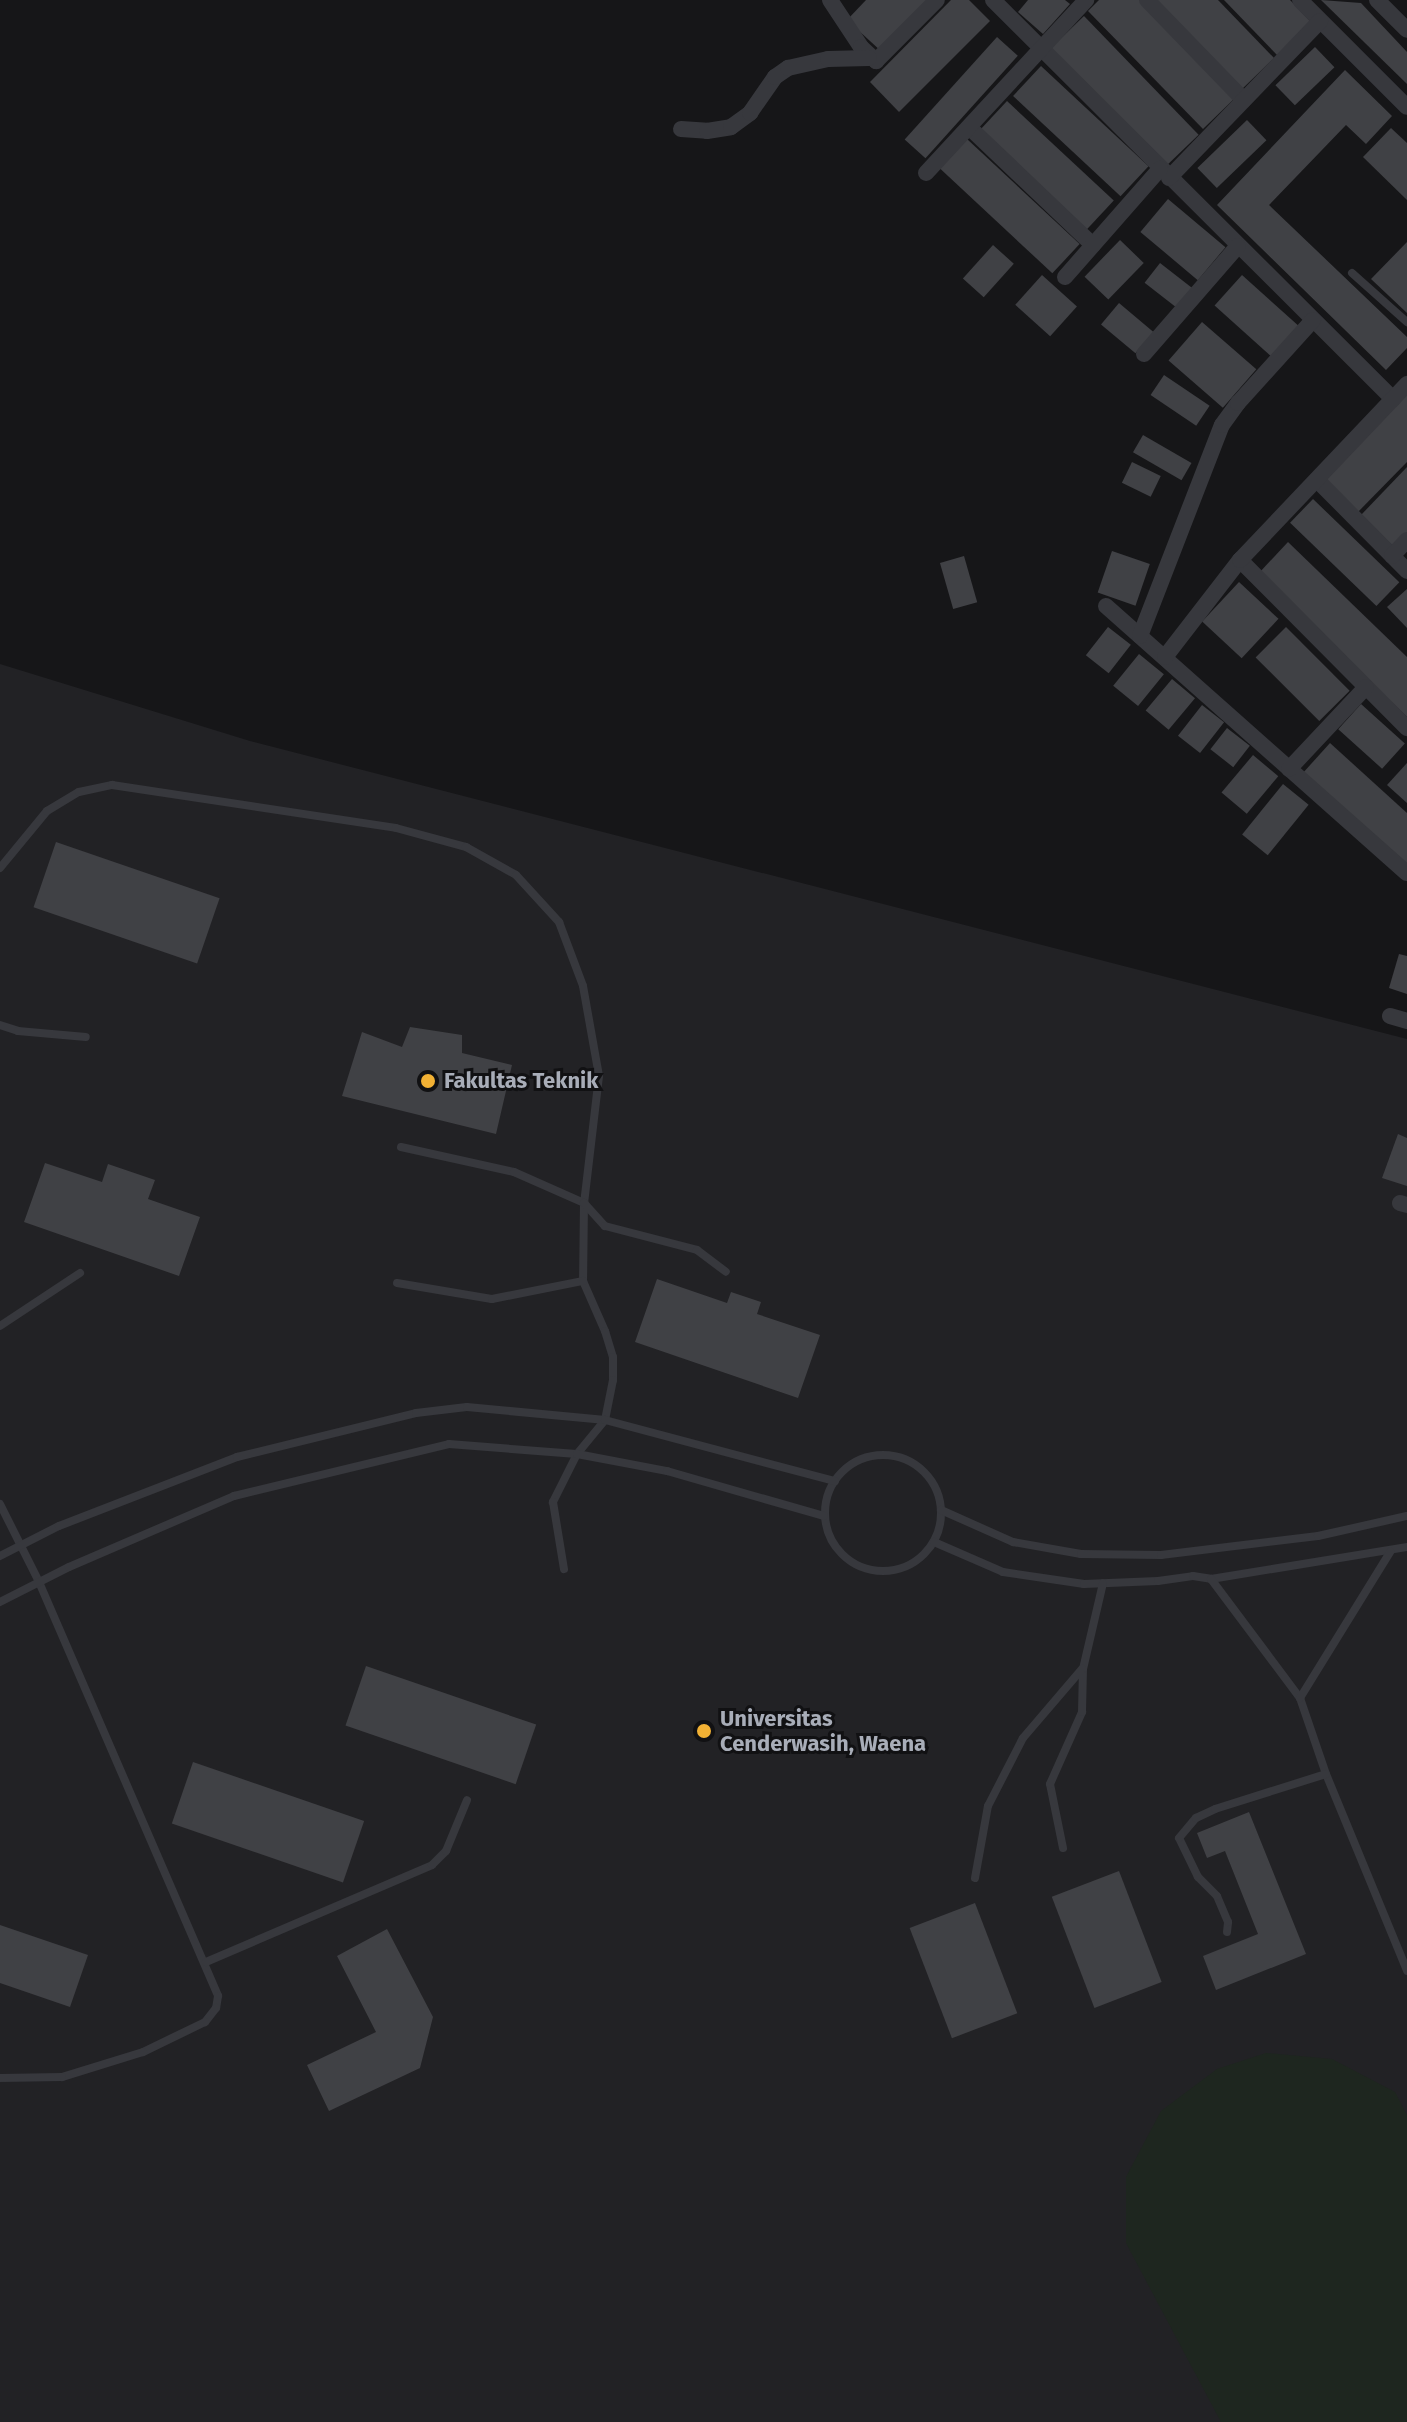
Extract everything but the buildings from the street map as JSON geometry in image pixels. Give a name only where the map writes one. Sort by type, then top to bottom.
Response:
[{"type":"street","points":[[830,0],[869,58]]},
{"type":"street","points":[[681,129],[707,131],[731,127],[750,113],[775,77],[788,68],[828,59],[869,58],[876,61],[883,58],[937,0]]},
{"type":"street","points":[[993,0],[1164,174],[1393,399]]},
{"type":"street","points":[[926,173],[1086,0]]},
{"type":"street","points":[[1147,0],[1244,100]]},
{"type":"street","points":[[1300,0],[1407,107]]},
{"type":"street","points":[[1377,0],[1407,30]]},
{"type":"street","points":[[1065,277],[1093,245],[1244,100],[1320,21]]},
{"type":"street","points":[[969,127],[1093,245]]},
{"type":"street","points":[[1144,354],[1238,246]]},
{"type":"street","points":[[1140,636],[1222,425],[1313,320]]},
{"type":"street","points":[[1165,657],[1240,560],[1407,384]]},
{"type":"street","points":[[1317,480],[1407,571]]},
{"type":"street","points":[[1392,556],[1407,540]]},
{"type":"street","points":[[1240,560],[1407,728]]},
{"type":"street","points":[[1106,606],[1407,873]]},
{"type":"street","points":[[1289,769],[1366,687]]},
{"type":"street","points":[[1390,1016],[1407,1021]]},
{"type":"lane","points":[[1352,273],[1407,322]]},
{"type":"lane","points":[[0,868],[47,811],[79,792],[112,785],[396,828],[466,847],[516,875],[559,922],[583,986],[599,1076],[584,1203],[583,1281],[613,1357],[613,1380],[605,1420],[577,1454],[553,1502],[564,1569]]},
{"type":"lane","points":[[0,1025],[18,1031],[86,1037]]},
{"type":"lane","points":[[401,1147],[514,1172],[584,1203],[605,1226],[697,1250],[726,1272]]},
{"type":"lane","points":[[0,1326],[80,1273]]},
{"type":"lane","points":[[397,1283],[492,1299],[583,1281]]},
{"type":"lane","points":[[0,1556],[128,1498],[237,1457],[416,1413],[467,1407],[605,1420],[835,1481]]},
{"type":"lane","points":[[0,1602],[234,1496],[449,1444],[577,1454],[667,1471],[824,1516]]},
{"type":"lane","points":[[868,1457],[899,1458],[925,1473],[936,1491],[941,1510],[934,1542],[913,1564],[884,1572],[854,1565],[833,1545],[824,1516],[827,1497],[835,1481],[849,1466],[868,1457]]},
{"type":"lane","points":[[0,1504],[39,1582],[206,1962],[218,1996],[216,2008],[205,2022],[143,2052],[62,2077],[0,2078]]},
{"type":"lane","points":[[941,1510],[1013,1542],[1081,1554],[1161,1555],[1318,1536],[1407,1516]]},
{"type":"lane","points":[[934,1542],[1003,1572],[1103,1583],[1193,1576],[1211,1579],[1407,1547]]},
{"type":"lane","points":[[1300,1698],[1390,1552]]},
{"type":"lane","points":[[1211,1579],[1300,1698],[1326,1774],[1407,1971]]},
{"type":"lane","points":[[1063,1848],[1050,1784],[1082,1712],[1083,1669],[1103,1583]]},
{"type":"lane","points":[[975,1878],[988,1806],[1023,1738],[1083,1669]]},
{"type":"lane","points":[[1227,1932],[1228,1922],[1217,1896],[1198,1877],[1179,1838],[1196,1818],[1215,1809],[1326,1774]]},
{"type":"lane","points":[[206,1962],[432,1865],[446,1851],[467,1800]]},
{"type":"shaded area","name":"Universitas Cenderwasih, Waena","points":[[0,664],[250,741],[1407,1039],[1407,2422],[0,2422]]},
{"type":"shaded area","points":[[1266,2053],[1332,2059],[1395,2092],[1407,2115],[1407,2422],[1221,2422],[1126,2243],[1126,2177],[1161,2111],[1217,2069]]},
{"type":"place","name":"Fakultas Teknik","points":[[428,1081]]},
{"type":"place","name":"Universitas Cenderwasih, Waena","points":[[704,1731]]}]
